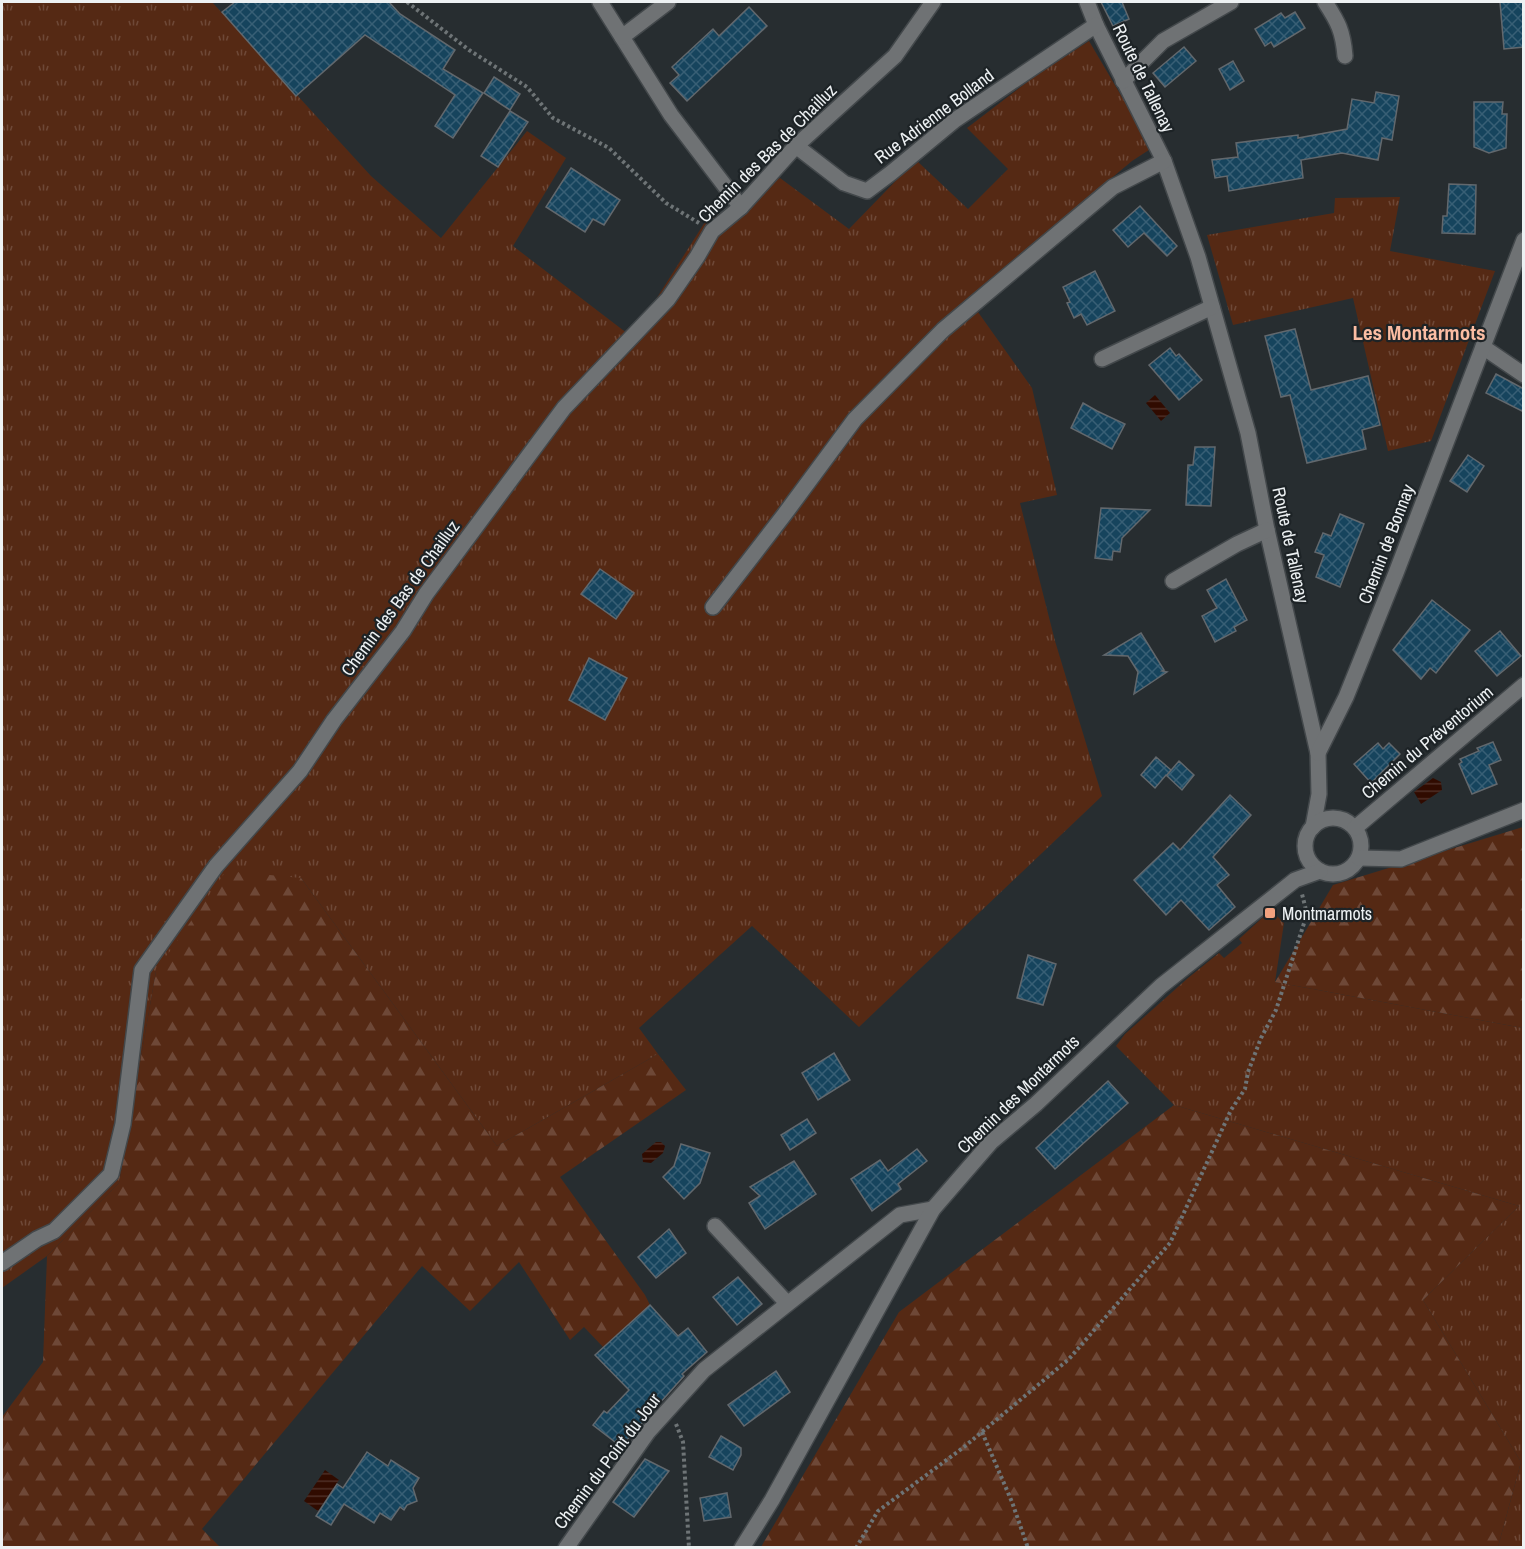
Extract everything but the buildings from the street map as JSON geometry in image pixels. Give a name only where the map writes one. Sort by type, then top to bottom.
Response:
[{"type":"street","points":[[600,2],[671,115],[741,207]]},
{"type":"street","points":[[622,38],[668,2]]},
{"type":"street","name":"Chemin des Bas de Chailluz","points":[[2,1263],[37,1239],[54,1231],[111,1174],[123,1124],[142,970],[164,936],[216,866],[300,771],[334,720],[403,631],[426,594],[564,408],[668,299],[712,231],[741,207],[796,146],[895,56],[933,2]]},
{"type":"street","name":"Route de Tallenay","points":[[1087,2],[1123,81],[1164,161],[1198,257],[1248,433],[1267,530],[1318,753],[1319,794],[1313,827]]},
{"type":"street","points":[[1123,81],[1163,41],[1231,2]]},
{"type":"street","points":[[1324,2],[1344,36],[1345,56]]},
{"type":"street","name":"Rue Adrienne Bolland","points":[[796,146],[844,183],[867,191],[955,120],[1096,25]]},
{"type":"street","points":[[713,607],[855,419],[943,330],[1113,187],[1164,161]]},
{"type":"street","name":"Chemin de Bonnay","points":[[1318,753],[1359,666],[1524,240]]},
{"type":"street","points":[[1102,359],[1212,307]]},
{"type":"street","points":[[1483,347],[1524,375]]},
{"type":"street","points":[[1173,581],[1237,544],[1267,530]]},
{"type":"street","name":"Chemin du Préventorium","points":[[1355,828],[1524,686]]},
{"type":"street","name":"Route de Tallenay","points":[[1319,794],[1333,818]]},
{"type":"street","points":[[1359,858],[1401,859],[1524,810]]},
{"type":"street","points":[[1333,818],[1349,823],[1355,828],[1361,842],[1359,858],[1354,866],[1338,874],[1320,871],[1313,866],[1308,858],[1306,842],[1313,827],[1319,822],[1333,818]]},
{"type":"street","name":"Chemin des Montarmots","points":[[1296,880],[1308,858]]},
{"type":"street","name":"Chemin des Montarmots","points":[[742,1548],[772,1500],[933,1209],[991,1142],[1036,1104],[1161,987],[1296,880],[1320,871]]},
{"type":"street","name":"Chemin du Point du Jour","points":[[566,1548],[648,1432],[704,1370],[900,1215],[933,1209]]},
{"type":"street","points":[[715,1226],[787,1303]]},
{"type":"path","points":[[408,2],[469,50],[527,87],[553,118],[609,148],[666,203],[712,231]]},
{"type":"path","points":[[856,1548],[878,1511],[982,1432],[1069,1359],[1170,1243],[1231,1110],[1245,1089],[1248,1072],[1261,1038],[1276,1010],[1307,914],[1296,880]]},
{"type":"path","points":[[668,1411],[682,1442],[689,1548]]},
{"type":"path","points":[[982,1432],[1012,1502],[1028,1548]]},
{"type":"green space","points":[[2,2],[212,2],[371,176],[441,238],[527,131],[566,158],[513,246],[632,337],[705,222],[780,178],[849,229],[916,160],[968,209],[1008,169],[967,128],[1035,76],[1089,41],[1152,148],[1132,161],[968,298],[1032,388],[1057,495],[1020,503],[1055,641],[1102,796],[859,1027],[752,926],[639,1028],[658,1054],[497,1146],[301,878],[156,971],[119,1183],[47,1256],[2,1288]]},
{"type":"green space","points":[[1400,197],[1390,251],[1495,271],[1431,441],[1388,451],[1353,298],[1233,325],[1207,235],[1334,213],[1335,198]]},
{"type":"green space","points":[[1523,827],[1523,1028],[1275,982],[1333,885]]},
{"type":"green space","points":[[226,871],[301,878],[497,1146],[658,1054],[686,1090],[560,1177],[650,1305],[603,1347],[584,1327],[570,1340],[519,1262],[470,1311],[422,1266],[202,1529],[220,1547],[2,1548],[2,1417],[43,1362],[47,1256],[119,1183],[156,971]]},
{"type":"green space","points":[[1271,910],[1284,923],[1275,982],[1523,1028],[1523,1547],[1498,1547],[1521,1462],[1423,1300],[1519,1206],[1174,1105],[1116,1046],[1125,1034],[1188,978],[1219,953],[1224,958],[1242,943],[1239,939]]},
{"type":"green space","points":[[1174,1105],[1519,1206],[1423,1300],[1521,1462],[1498,1547],[761,1547],[899,1312]]},
{"type":"shaded area","points":[[1155,395],[1170,413],[1161,421],[1146,403]]},
{"type":"shaded area","points":[[1433,778],[1441,782],[1442,790],[1421,804],[1414,792]]},
{"type":"shaded area","points":[[656,1142],[661,1142],[665,1146],[663,1153],[651,1163],[643,1162],[642,1154]]},
{"type":"shaded area","points":[[325,1470],[339,1480],[318,1511],[304,1501]]},
{"type":"place","name":"Montmarmots","points":[[1270,913]]},
{"type":"district","name":"Les Montarmots","points":[[1419,332]]}]
